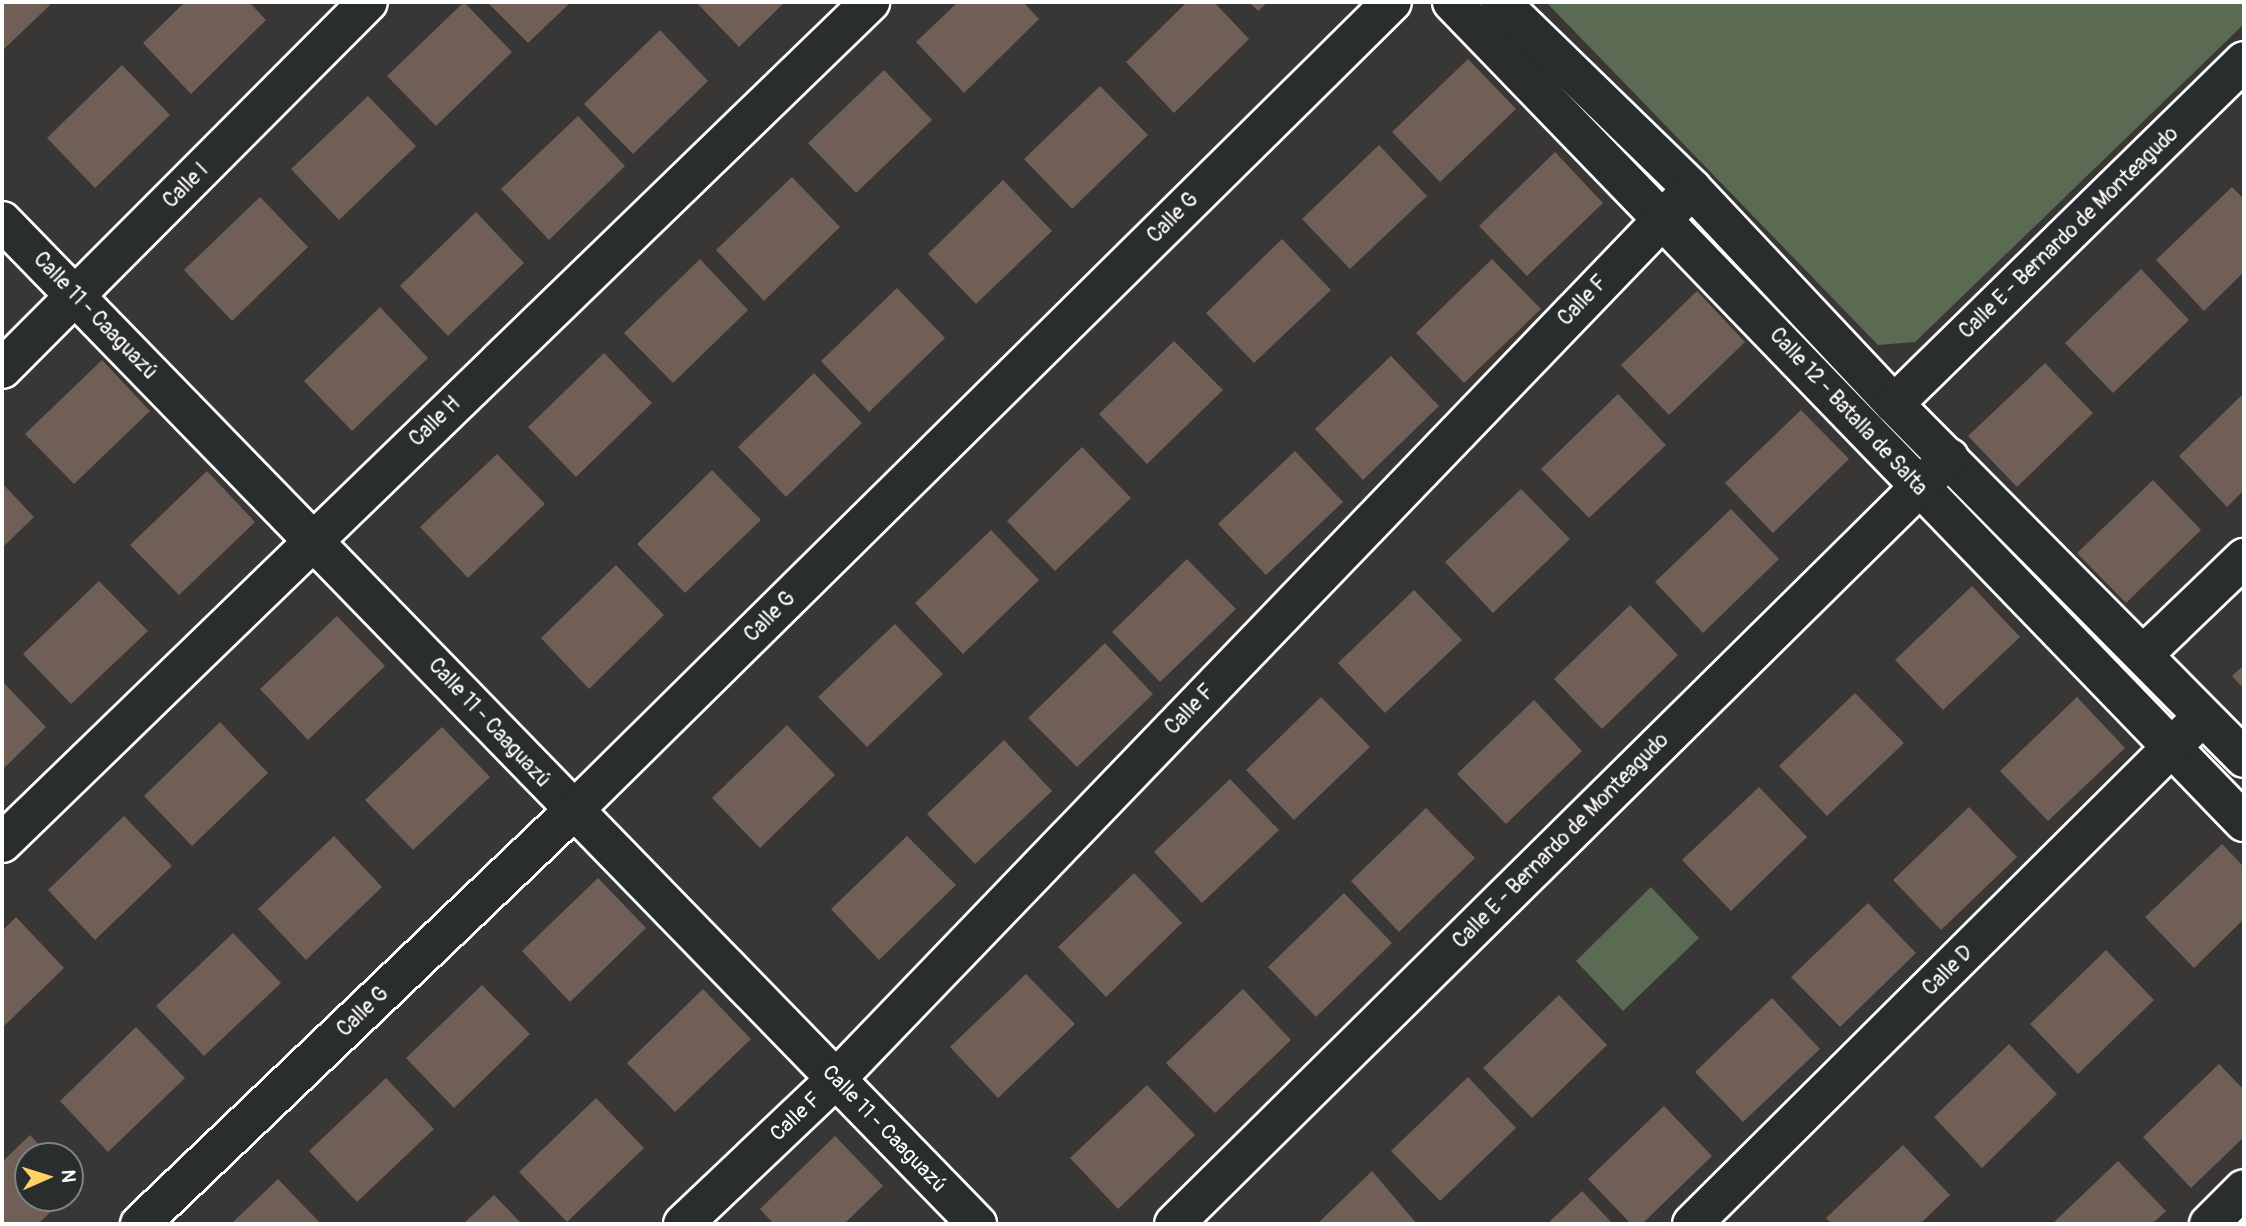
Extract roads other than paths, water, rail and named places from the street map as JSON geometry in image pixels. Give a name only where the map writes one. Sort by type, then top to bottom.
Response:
[{"type":"street","name":"Calle I","points":[[2,369],[76,298],[368,2]]},
{"type":"street","name":"Calle H","points":[[2,843],[870,2]]},
{"type":"street","name":"Calle G","points":[[140,1224],[573,811],[1392,2]]},
{"type":"street","name":"Calle 12 - Batalla de Salta","points":[[1452,2],[1665,216],[1919,487],[2171,750],[2244,822]]},
{"type":"street","name":"Calle 12 - Batalla de Salta","points":[[1500,2],[1692,189],[1894,404],[2244,758]]},
{"type":"street","name":"Calle E - Bernardo de Monteagudo","points":[[1894,404],[2244,61]]},
{"type":"street","name":"Calle F","points":[[683,1224],[836,1079],[1692,189]]},
{"type":"street","name":"Calle 11 - Caaguazú","points":[[2,221],[315,538],[573,811],[977,1224]]},
{"type":"street","name":"Calle E - Bernardo de Monteagudo","points":[[1174,1224],[1950,458]]},
{"type":"street","points":[[2144,654],[2244,558]]},
{"type":"street","name":"Calle D","points":[[1692,1224],[2171,750],[2202,715]]},
{"type":"street","points":[[2209,1224],[2244,1189]]}]
